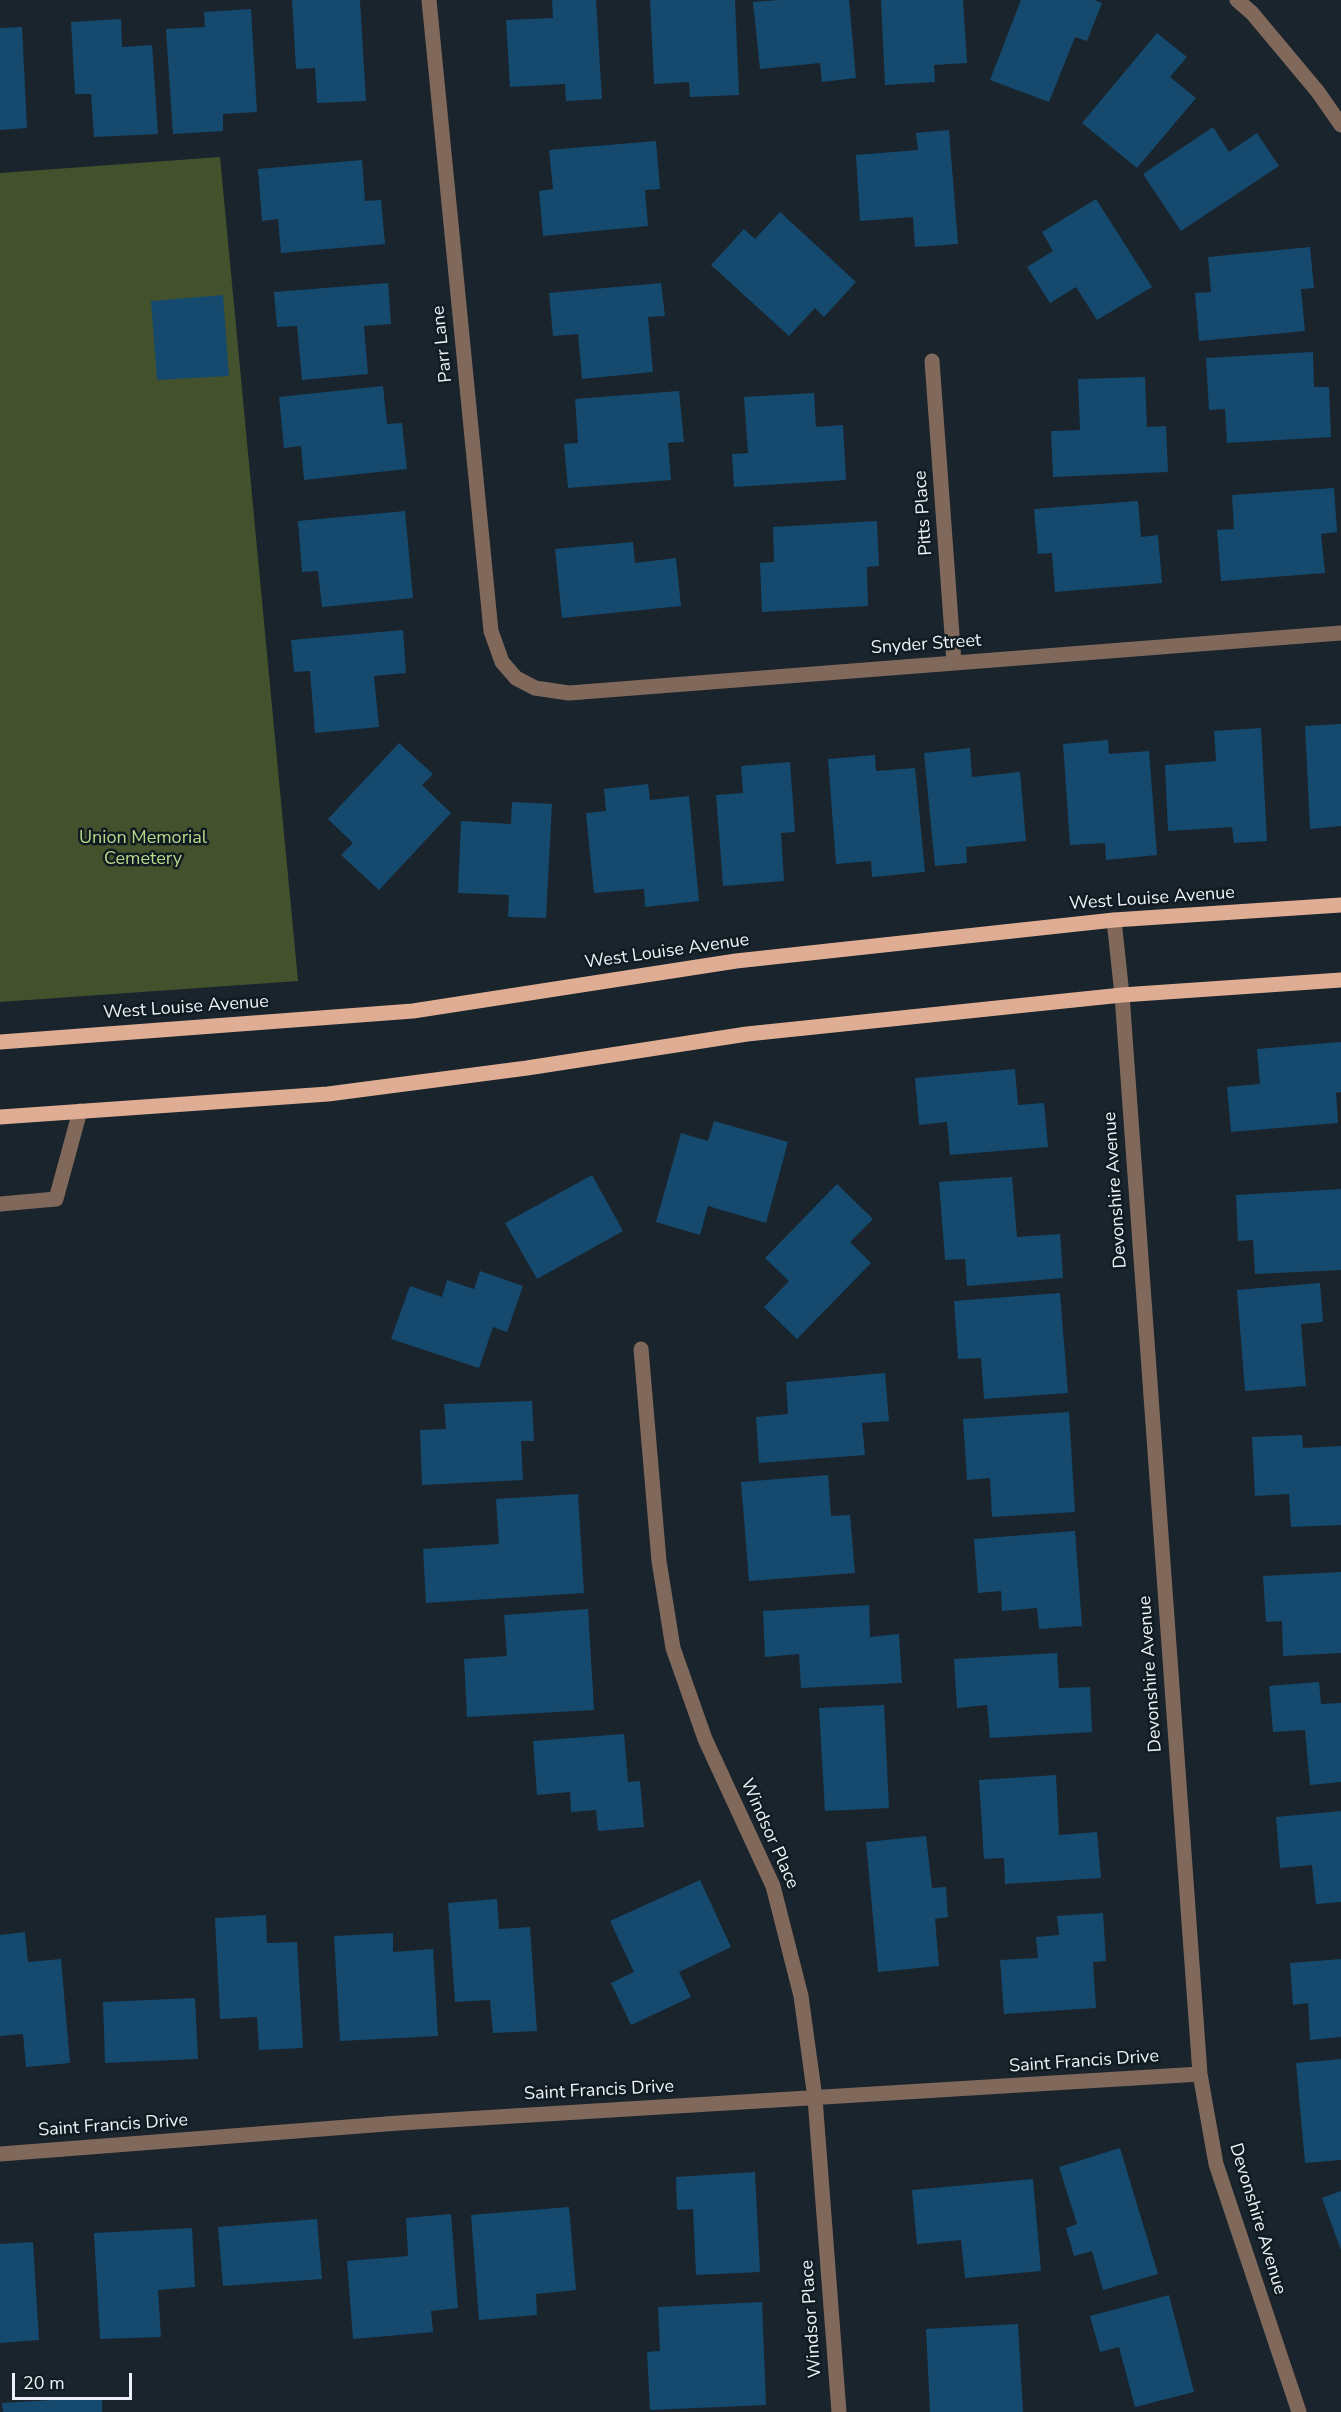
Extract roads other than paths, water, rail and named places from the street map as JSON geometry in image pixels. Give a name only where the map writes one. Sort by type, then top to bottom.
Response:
[{"type":"main road","name":"West Louise Avenue","points":[[0,1042],[413,1011],[736,961],[1114,920],[1341,905]]},
{"type":"main road","points":[[0,1117],[328,1094],[527,1068],[747,1034],[1122,995],[1341,980]]},
{"type":"street","name":"Parr Lane","points":[[429,0],[491,631],[502,662],[516,678]]},
{"type":"street","points":[[1237,0],[1251,13],[1318,92],[1341,125]]},
{"type":"street","name":"Pitts Place","points":[[932,362],[954,662]]},
{"type":"street","name":"Snyder Street","points":[[516,678],[535,688],[569,693],[1341,633]]},
{"type":"street","name":"Devonshire Avenue","points":[[1114,920],[1122,995],[1200,2074],[1216,2164],[1299,2412]]},
{"type":"street","points":[[0,1204],[56,1199],[80,1111]]},
{"type":"street","name":"Windsor Place","points":[[641,1350],[659,1562],[673,1648],[705,1739],[773,1886],[801,1996],[815,2098],[838,2412]]},
{"type":"street","name":"Saint Francis Drive","points":[[0,2154],[399,2123],[1200,2074]]},
{"type":"park label","name":"Union Memorial Cemetery","points":[[143,849]]}]
